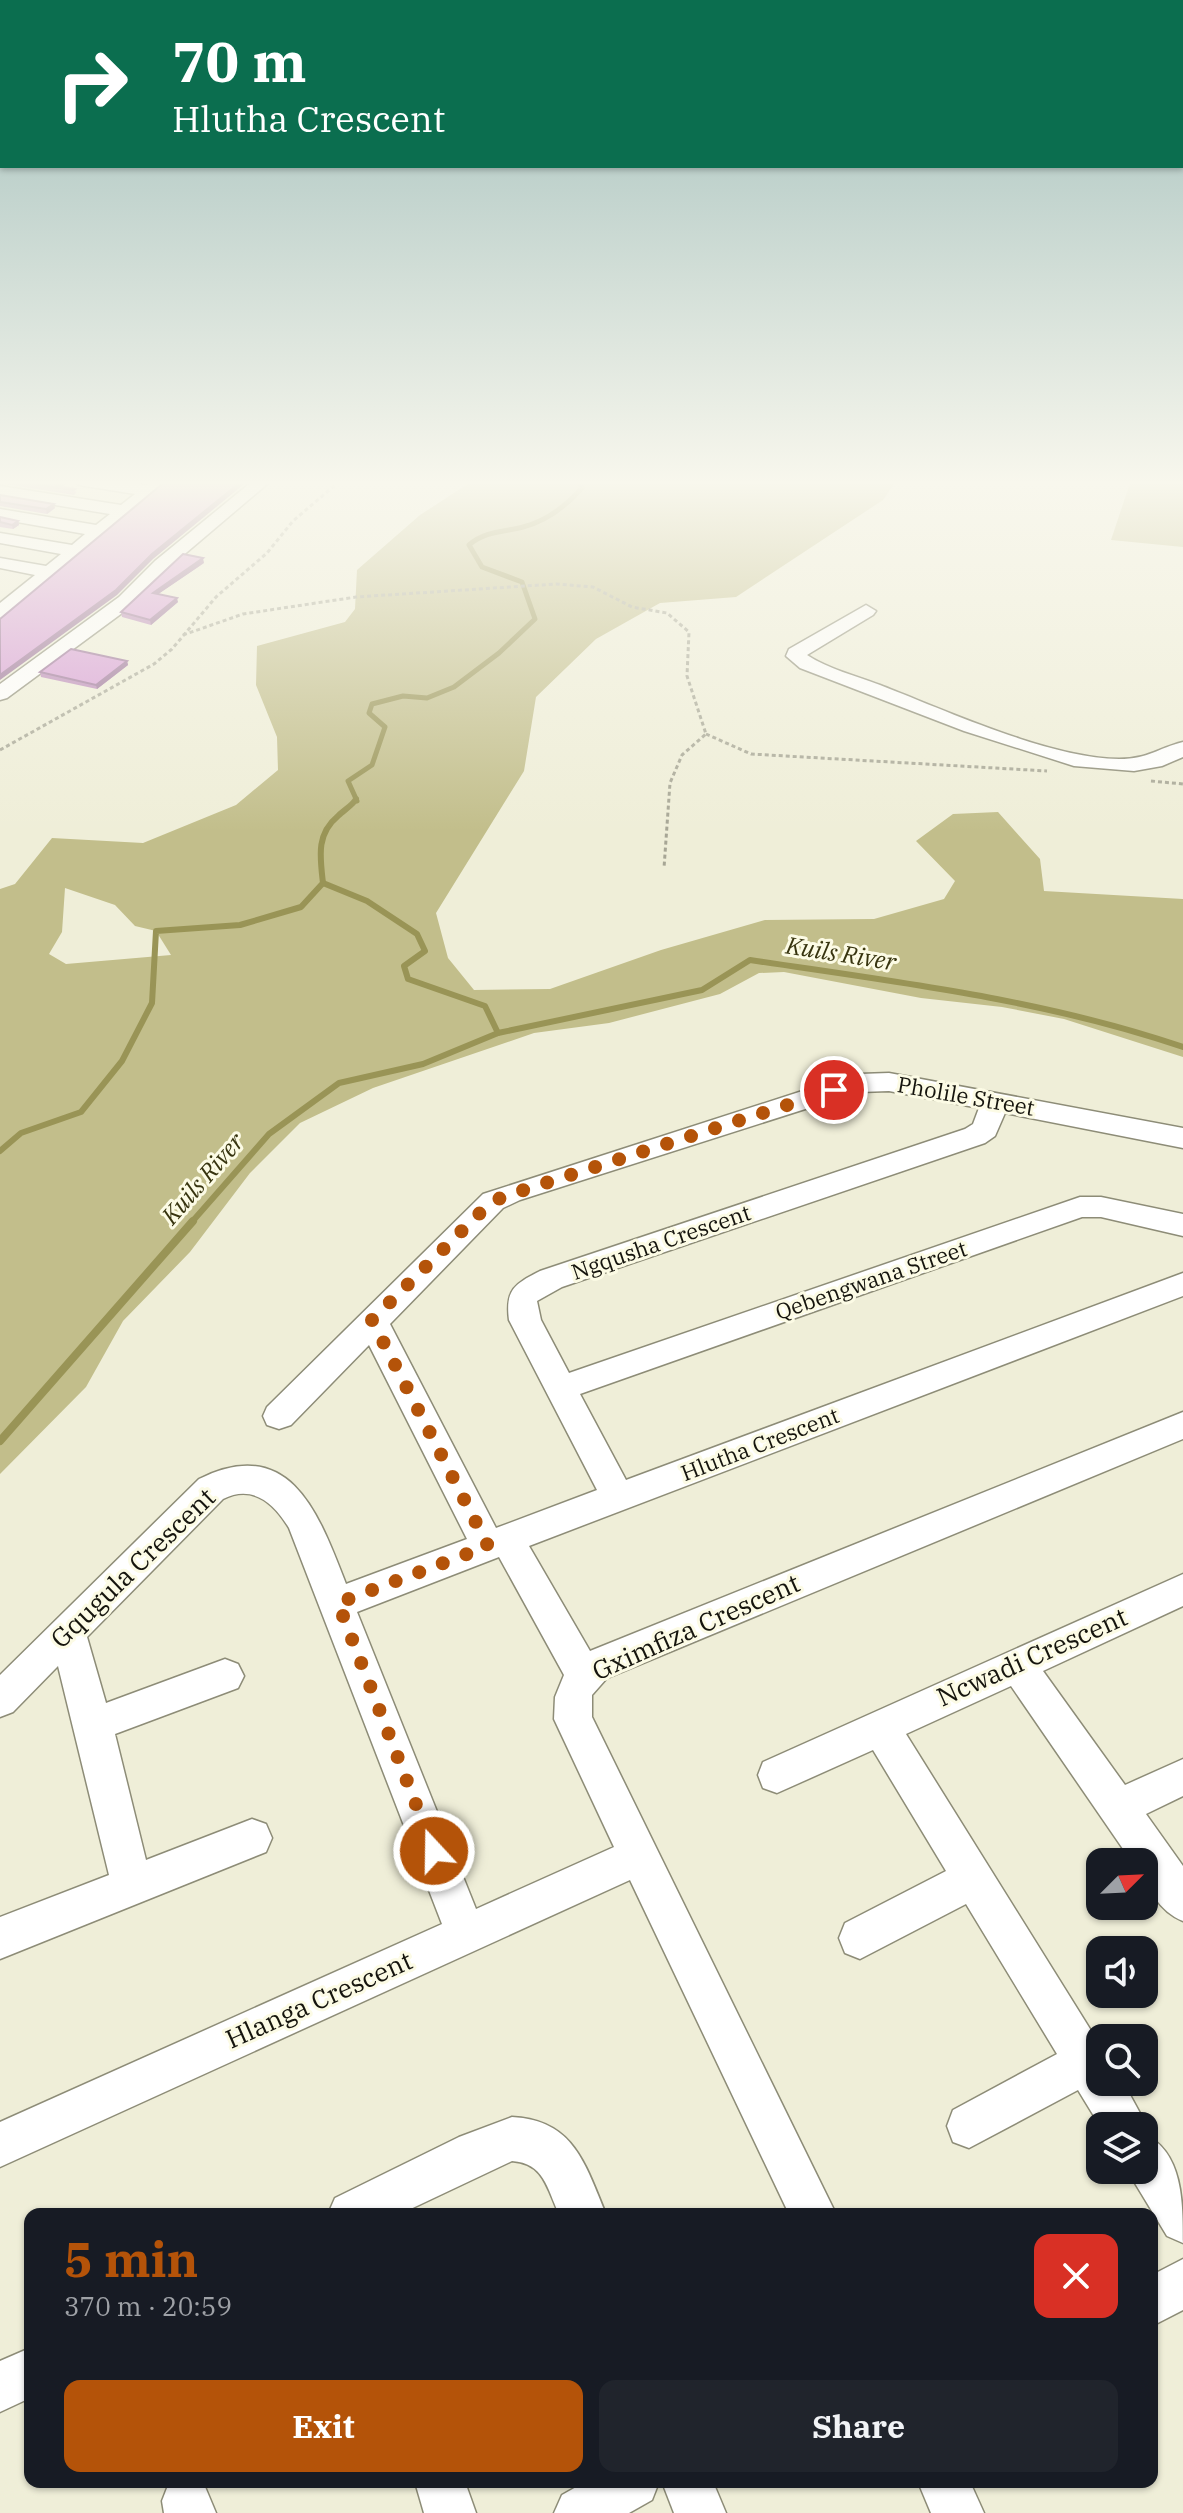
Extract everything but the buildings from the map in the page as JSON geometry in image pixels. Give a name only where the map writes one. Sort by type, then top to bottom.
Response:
[{"type":"street","points":[[0,612],[19,597]]},
{"type":"street","points":[[0,694],[130,597]]},
{"type":"street","points":[[866,611],[796,653],[796,656],[807,664],[946,718],[1046,752],[1102,764],[1138,765],[1160,760],[1183,748]]},
{"type":"street","name":"Pholile Street","points":[[279,1416],[486,1207],[510,1193],[860,1083],[889,1082],[1183,1138]]},
{"type":"street","name":"Ngqusha Crescent","points":[[618,1497],[522,1308],[524,1296],[536,1285],[975,1136],[985,1129],[996,1101]]},
{"type":"street","name":"Qebengwana Street","points":[[562,1388],[1080,1207],[1101,1207],[1183,1225]]},
{"type":"street","name":"Hlutha Crescent","points":[[338,1603],[1183,1284]]},
{"type":"street","points":[[372,1320],[498,1543],[584,1675]]},
{"type":"street","name":"Gximfiza Crescent","points":[[810,2208],[573,1719],[572,1701],[584,1675],[594,1666],[1183,1425]]},
{"type":"street","name":"Gqugula Crescent","points":[[0,1700],[211,1489],[232,1478],[255,1478],[266,1482],[297,1510],[338,1603],[466,1934]]},
{"type":"street","name":"Ncwadi Crescent","points":[[777,1775],[1183,1589]]},
{"type":"street","points":[[67,1632],[94,1725],[131,1883]]},
{"type":"street","points":[[1017,1664],[1183,1901]]},
{"type":"street","points":[[94,1725],[225,1676]]},
{"type":"street","points":[[880,1726],[1086,2062],[969,2126]]},
{"type":"street","points":[[1117,1808],[1183,1777]]},
{"type":"street","points":[[0,1938],[131,1883],[252,1838]]},
{"type":"street","name":"Hlanga Crescent","points":[[0,2145],[639,1856]]},
{"type":"street","points":[[860,1938],[974,1878]]},
{"type":"street","points":[[363,2208],[475,2153],[512,2139],[529,2140],[544,2146],[555,2156],[580,2208]]},
{"type":"street","points":[[1158,2179],[1183,2220]]},
{"type":"street","points":[[1158,2298],[1183,2283]]},
{"type":"street","points":[[0,2387],[24,2375]]},
{"type":"street","points":[[442,2488],[450,2513]]},
{"type":"street","points":[[580,2513],[624,2488]]},
{"type":"street","points":[[690,2488],[700,2513]]},
{"type":"street","points":[[946,2488],[958,2513]]},
{"type":"path","points":[[0,750],[154,664],[216,597]]},
{"type":"path","points":[[183,635],[260,611],[354,597]]},
{"type":"path","points":[[613,597],[632,607],[667,613],[689,632],[687,676],[706,734],[751,754],[1050,771]]},
{"type":"path","points":[[664,868],[670,783],[682,755],[706,734]]},
{"type":"path","points":[[1143,780],[1183,784]]},
{"type":"shaded area","points":[[356,597],[733,597],[660,603],[596,639],[536,697],[524,771],[436,913],[448,958],[474,990],[550,989],[661,950],[765,920],[874,919],[944,899],[955,881],[916,841],[953,814],[998,812],[1040,859],[1044,891],[1183,899],[1183,1057],[1064,1019],[1002,1007],[921,998],[784,972],[759,973],[720,994],[609,1023],[534,1033],[373,1088],[300,1123],[250,1173],[190,1252],[123,1321],[86,1387],[0,1474],[0,889],[15,884],[52,838],[143,843],[236,805],[278,770],[277,737],[256,685],[257,646],[345,622],[355,609]],"holes":[[[65,888],[115,905],[135,926],[156,931],[171,955],[66,964],[49,954],[62,932]]]},
{"type":"waterway","name":"Kuils River","points":[[357,801],[348,781],[372,765],[385,727],[369,713],[372,704],[403,696],[427,698],[454,687],[499,653],[535,619],[527,597]]},
{"type":"waterway","name":"Kuils River","points":[[323,883],[321,846],[326,830],[356,799]]},
{"type":"waterway","name":"Kuils River","points":[[0,1151],[21,1133],[81,1112],[122,1061],[152,1003],[156,931],[240,925],[301,907],[323,883]]},
{"type":"waterway","name":"Kuils River","points":[[323,883],[367,901],[417,934],[425,951],[404,966],[408,979],[485,1006],[498,1033]]},
{"type":"waterway","name":"Kuils River","points":[[498,1033],[702,990],[750,960],[1023,1004],[1130,1030],[1183,1047]]},
{"type":"waterway","name":"Kuils River","points":[[191,1223],[269,1134],[339,1083],[423,1064],[498,1033]]},
{"type":"waterway","name":"Kuils River","points":[[0,1441],[193,1221]]},
{"type":"route","points":[[434,1851],[338,1603],[488,1546],[372,1320],[493,1201],[834,1090]]}]
